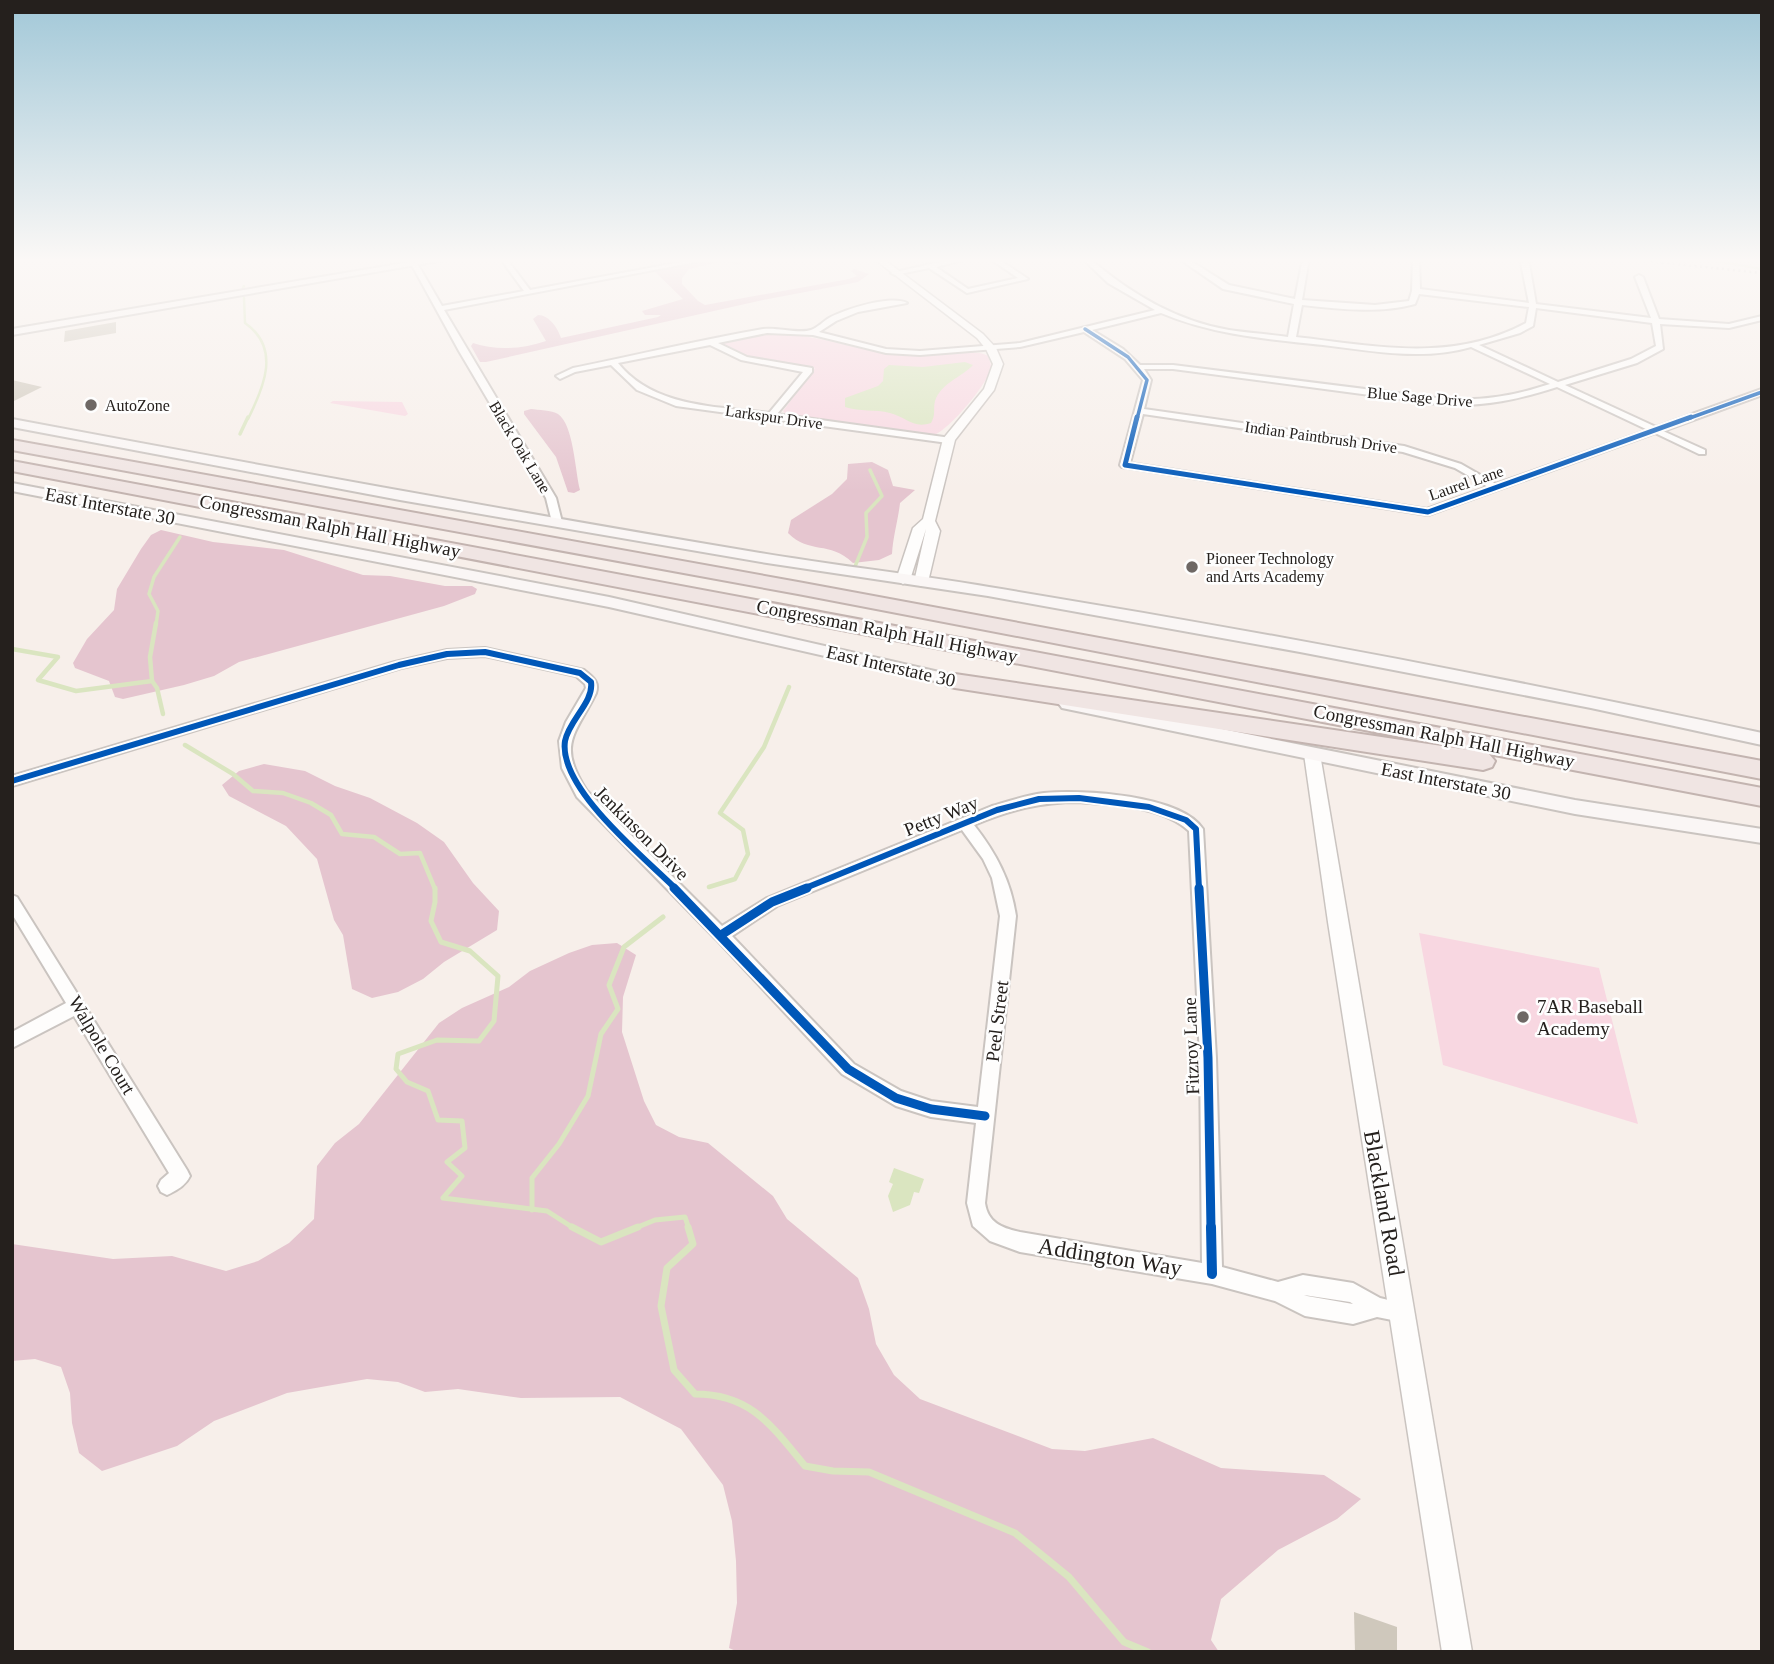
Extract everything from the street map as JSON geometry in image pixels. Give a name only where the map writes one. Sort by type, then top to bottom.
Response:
[{"type":"highway","name":"Congressman Ralph Hall Highway","points":[[12,445],[798,588],[1762,770]]},
{"type":"highway","name":"Congressman Ralph Hall Highway","points":[[12,466],[1762,797]]},
{"type":"highway","points":[[955,681],[1576,775],[1762,809]]},
{"type":"main road","points":[[12,423],[349,487],[767,559],[988,591],[1591,702],[1762,739]]},
{"type":"main road","name":"East Interstate 30","points":[[17,488],[609,602],[955,681],[1575,807],[1762,836]]},
{"type":"street","name":"Black Oak Lane","points":[[456,336],[551,498],[557,522]]},
{"type":"street","points":[[560,376],[573,370],[740,336]]},
{"type":"street","points":[[824,336],[886,351],[920,353],[1020,345],[1058,336]]},
{"type":"street","points":[[921,582],[934,531],[929,521],[948,440],[989,390],[998,365],[991,348],[980,336]]},
{"type":"street","points":[[1096,336],[1126,354],[1140,367],[1147,380],[1139,411]]},
{"type":"street","points":[[1265,336],[1405,352],[1449,351],[1496,336]]},
{"type":"street","name":"Blue Sage Drive","points":[[1140,367],[1173,367],[1445,402],[1496,402],[1557,385],[1650,353],[1660,347],[1658,336]]},
{"type":"street","points":[[710,341],[719,349],[745,359],[809,370],[771,416]]},
{"type":"street","points":[[1471,344],[1702,452]]},
{"type":"street","name":"Larkspur Drive","points":[[613,362],[628,380],[641,390],[676,403],[948,440]]},
{"type":"street","name":"Laurel Lane","points":[[1139,411],[1125,465],[1429,512],[1762,392]]},
{"type":"street","name":"Indian Paintbrush Drive","points":[[1139,411],[1404,449],[1458,466],[1496,488]]},
{"type":"street","points":[[903,580],[919,528],[929,521]]},
{"type":"street","name":"Jenkinson Drive","points":[[12,781],[399,665],[447,654],[485,652],[580,673],[591,682],[590,695],[566,737],[565,764],[571,779],[582,794],[848,1069],[896,1098],[931,1109],[985,1116]]},
{"type":"street","name":"Blackland Road","points":[[1312,754],[1350,1003],[1457,1652]]},
{"type":"street","name":"Petty Way","points":[[721,935],[772,902],[1026,801],[1061,797],[1152,808],[1188,820]]},
{"type":"street","name":"Fitzroy Lane","points":[[1188,820],[1196,829],[1208,1058],[1212,1274]]},
{"type":"street","name":"Peel Street","points":[[965,823],[993,861],[1007,897],[1004,963],[976,1203],[976,1212],[985,1228]]},
{"type":"street","name":"Walpole Court","points":[[12,901],[181,1176],[167,1186]]},
{"type":"street","points":[[12,1041],[78,1005]]},
{"type":"street","name":"Addington Way","points":[[985,1228],[1003,1238],[1020,1242],[1212,1274],[1278,1292],[1305,1306],[1353,1314],[1377,1307],[1402,1312]]},
{"type":"shaded area","points":[[543,336],[560,336],[561,338],[604,336],[486,362],[480,362],[471,346],[473,343],[509,348],[546,341]]},
{"type":"shaded area","points":[[802,336],[897,355],[973,352],[988,356],[991,367],[967,406],[949,425],[934,435],[786,415],[783,411],[815,368],[750,357],[722,345],[742,337]]},
{"type":"shaded area","points":[[965,362],[973,365],[942,389],[935,401],[931,423],[919,425],[890,413],[845,407],[845,398],[878,386],[883,381],[884,369],[889,365],[923,367]]},
{"type":"shaded area","points":[[402,402],[408,414],[405,416],[330,403]]},
{"type":"shaded area","points":[[531,409],[558,414],[563,420],[571,438],[580,490],[568,492],[556,457],[524,414],[524,411]]},
{"type":"shaded area","points":[[872,462],[888,470],[893,486],[915,490],[900,503],[892,554],[879,560],[853,563],[836,552],[804,544],[788,533],[791,520],[832,494],[847,479],[848,464]]},
{"type":"shaded area","points":[[161,530],[213,542],[284,550],[363,575],[390,576],[445,586],[472,586],[477,589],[475,594],[444,606],[239,662],[214,676],[184,685],[123,699],[115,697],[109,681],[75,668],[73,663],[87,639],[114,610],[117,589],[141,549],[151,535]]},
{"type":"shaded area","points":[[264,764],[305,771],[335,786],[370,798],[417,823],[444,842],[473,883],[499,911],[497,930],[444,962],[423,979],[398,992],[372,998],[352,989],[343,935],[334,920],[317,859],[286,826],[229,796],[222,785],[239,771]]},
{"type":"shaded area","name":"7AR Baseball Academy","points":[[1419,933],[1599,968],[1638,1124],[1443,1065]]},
{"type":"shaded area","points":[[617,943],[636,955],[623,997],[622,1032],[644,1101],[656,1125],[679,1137],[708,1143],[773,1196],[787,1219],[858,1278],[869,1309],[876,1344],[894,1375],[920,1399],[1052,1449],[1085,1451],[1153,1438],[1221,1468],[1324,1475],[1361,1499],[1337,1519],[1278,1550],[1221,1599],[1211,1640],[1219,1652],[738,1652],[729,1648],[737,1603],[736,1561],[732,1521],[723,1485],[681,1429],[620,1397],[521,1398],[458,1389],[425,1392],[398,1382],[367,1379],[287,1393],[214,1421],[177,1446],[102,1471],[79,1453],[72,1423],[70,1393],[61,1367],[35,1359],[12,1361],[12,1244],[113,1259],[172,1256],[226,1271],[258,1261],[289,1243],[314,1219],[317,1166],[335,1143],[359,1124],[439,1023],[462,1008],[509,987],[530,971],[569,953],[592,945]]},
{"type":"shaded area","points":[[894,1168],[924,1179],[919,1193],[914,1192],[910,1205],[893,1212],[888,1196],[893,1184],[889,1182]]},
{"type":"building","points":[[65,336],[101,336],[64,342]]},
{"type":"building","points":[[12,380],[42,387],[12,402]]},
{"type":"building","points":[[1354,1612],[1397,1627],[1397,1652],[1355,1652]]},
{"type":"waterway","points":[[248,419],[264,381],[266,368],[263,344],[258,336]]},
{"type":"waterway","points":[[240,434],[248,417]]},
{"type":"waterway","points":[[854,569],[867,537],[866,513],[882,496],[870,470]]},
{"type":"waterway","points":[[156,625],[158,611],[149,594],[154,577],[180,537]]},
{"type":"waterway","points":[[152,681],[150,657],[156,623]]},
{"type":"waterway","points":[[12,649],[58,657],[38,680],[76,691],[152,681]]},
{"type":"waterway","points":[[152,681],[157,688],[163,714]]},
{"type":"waterway","points":[[709,887],[735,879],[748,854],[743,830],[720,813],[764,747],[789,687]]},
{"type":"waterway","points":[[185,745],[233,774],[253,791],[283,793],[311,803],[331,815],[342,834],[374,837],[400,854],[420,853],[435,889]]},
{"type":"waterway","points":[[435,889],[431,921],[441,942],[470,951],[498,976],[494,1021],[479,1041],[437,1040],[398,1054],[396,1069],[407,1082],[428,1091],[438,1120],[462,1121],[465,1148],[447,1162],[462,1176],[443,1198],[532,1209]]},
{"type":"waterway","points":[[532,1209],[532,1178],[559,1144],[588,1096],[601,1034],[618,1009],[609,985],[624,947],[663,917]]},
{"type":"waterway","points":[[532,1209],[547,1211],[575,1229]]},
{"type":"waterway","points":[[633,1229],[655,1220],[685,1217],[689,1229]]},
{"type":"waterway","points":[[572,1227],[601,1242],[638,1227]]},
{"type":"waterway","points":[[688,1227],[693,1244],[667,1268],[661,1306],[674,1370],[695,1394],[714,1395],[746,1406],[782,1438],[805,1466],[833,1471],[869,1472],[1015,1533],[1069,1577],[1124,1642],[1148,1652]]},
{"type":"cycle path","points":[[1096,336],[1128,357],[1147,380],[1125,465],[1428,512],[1762,392]]},
{"type":"cycle path","points":[[12,781],[399,665],[447,654],[485,652],[580,673],[591,682],[592,688],[572,722],[565,741],[565,750],[568,768],[582,794],[848,1069],[896,1098],[931,1109],[985,1116]]},
{"type":"cycle path","points":[[721,935],[772,902],[997,810],[1027,801],[1059,797],[1102,799],[1149,807],[1186,820],[1196,829],[1208,1058],[1212,1274]]},
{"type":"place","name":"AutoZone","points":[[91,405]]},
{"type":"place","name":"Pioneer Technology and Arts Academy","points":[[1192,567]]},
{"type":"place","name":"7AR Baseball Academy","points":[[1523,1017]]}]
